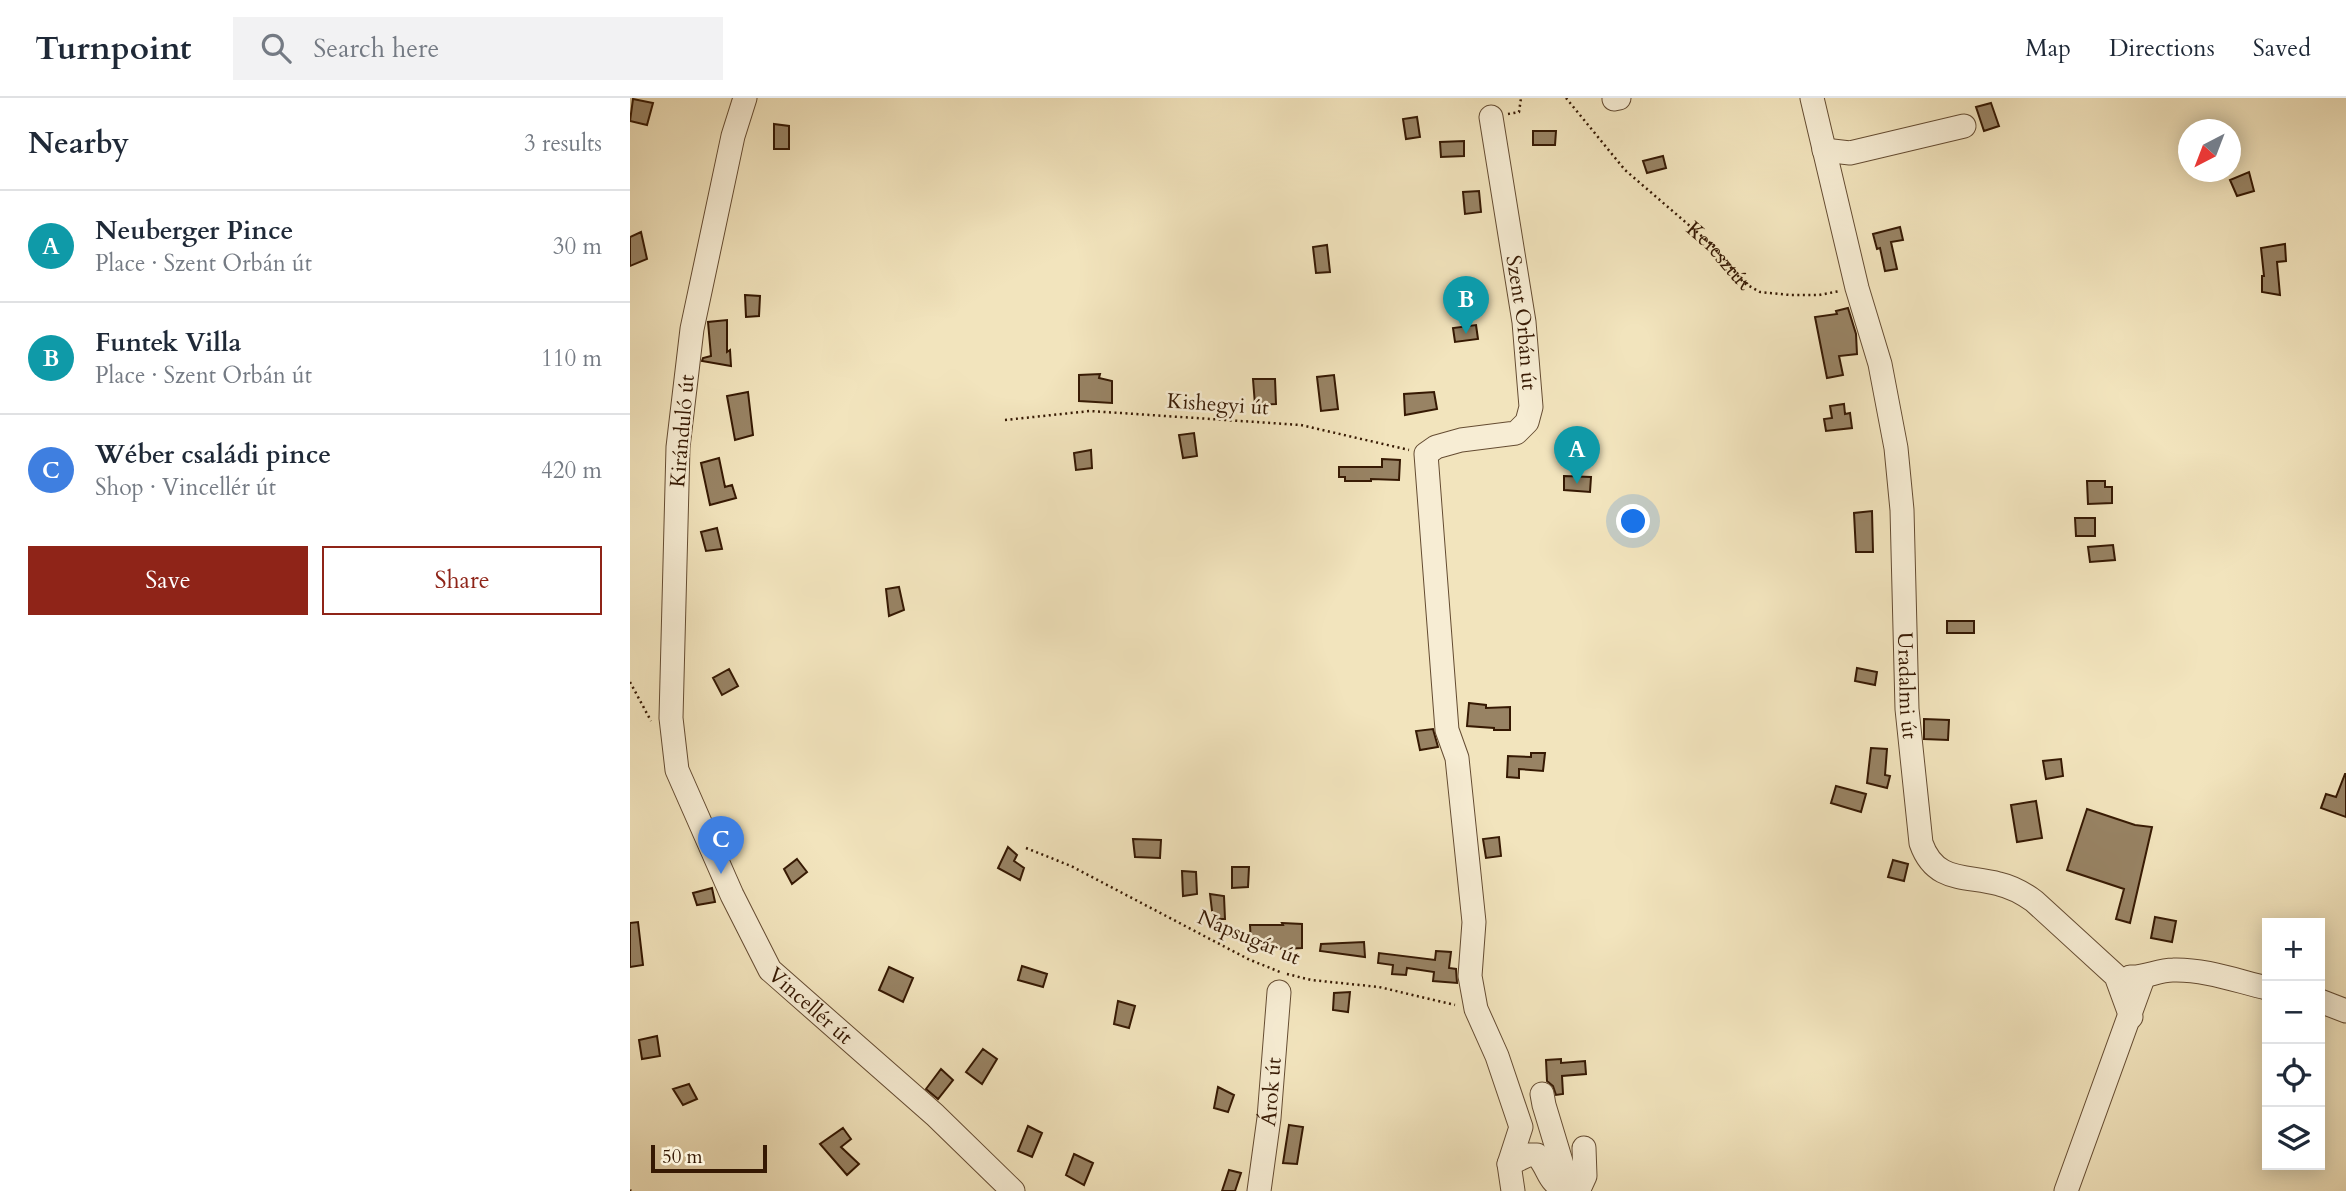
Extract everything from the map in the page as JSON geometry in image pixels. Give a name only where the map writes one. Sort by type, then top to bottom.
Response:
[{"type":"street","name":"Kiránduló út","points":[[677,770],[671,718],[678,447],[692,329],[733,136],[745,98]]},
{"type":"street","points":[[1812,98],[1857,288]]},
{"type":"street","name":"Szent Orbán út","points":[[1426,454],[1436,447],[1461,440],[1516,433],[1527,422],[1531,407],[1524,322],[1491,117]]},
{"type":"street","points":[[1824,150],[1850,153],[1964,126]]},
{"type":"street","name":"Uradalmi út","points":[[1857,288],[1880,364],[1896,448],[1902,510],[1906,709],[1919,760],[1918,833],[1923,851],[1937,869],[1953,876],[2019,891],[2034,901],[2116,976]]},
{"type":"street","points":[[1426,454],[1447,730],[1457,758],[1474,922],[1470,976],[1476,1009],[1497,1056],[1521,1127],[1509,1164],[1513,1191]]},
{"type":"street","name":"Vincellér út","points":[[677,770],[732,895],[770,970],[935,1115],[1013,1191]]},
{"type":"street","points":[[2131,1017],[2116,976],[2143,978],[2161,971],[2179,970],[2262,987]]},
{"type":"street","points":[[2066,1191],[2143,978]]},
{"type":"street","name":"Árok út","points":[[1259,1191],[1269,1118],[1279,992]]},
{"type":"street","points":[[2325,1003],[2346,1011]]},
{"type":"street","points":[[1542,1094],[1570,1191]]},
{"type":"street","points":[[1509,1164],[1528,1154],[1537,1155],[1545,1164],[1554,1185],[1570,1191],[1580,1187],[1585,1176],[1584,1148]]},
{"type":"path","name":"Keresztút","points":[[1566,98],[1625,170],[1712,245],[1744,283],[1760,292],[1790,295],[1819,295],[1857,288]]},
{"type":"path","name":"Kishegyi út","points":[[1005,420],[1090,411],[1301,425],[1426,454]]},
{"type":"path","name":"Napsugár út","points":[[1026,848],[1071,866],[1276,971],[1311,979],[1379,988],[1476,1009]]},
{"type":"building","points":[[633,99],[653,103],[647,125],[630,121]]},
{"type":"building","points":[[1991,103],[1999,126],[1984,131],[1976,107]]},
{"type":"building","points":[[1417,117],[1420,137],[1406,139],[1403,119]]},
{"type":"building","points":[[774,124],[789,126],[789,149],[774,149]]},
{"type":"building","points":[[1533,131],[1556,131],[1555,145],[1533,145]]},
{"type":"building","points":[[1464,141],[1464,156],[1441,157],[1440,142]]},
{"type":"building","points":[[1663,156],[1666,168],[1647,173],[1643,161]]},
{"type":"building","points":[[2249,172],[2254,191],[2237,196],[2231,182],[2241,182],[2241,175]]},
{"type":"building","points":[[1479,191],[1481,212],[1465,214],[1463,192]]},
{"type":"building","points":[[1900,227],[1903,240],[1891,242],[1897,269],[1885,271],[1880,248],[1877,249],[1873,234]]},
{"type":"building","points":[[641,232],[647,259],[630,266],[630,237]]},
{"type":"building","points":[[2285,244],[2286,261],[2277,262],[2280,295],[2262,292],[2264,276],[2261,248]]},
{"type":"building","points":[[1327,245],[1330,272],[1316,273],[1313,247]]},
{"type":"building","points":[[745,295],[760,296],[759,316],[746,317]]},
{"type":"building","points":[[1848,308],[1856,334],[1857,354],[1839,356],[1843,375],[1827,378],[1815,317],[1837,314],[1836,311]]},
{"type":"building","points":[[727,320],[727,352],[730,350],[731,366],[702,361],[703,358],[711,356],[708,322]]},
{"type":"building","points":[[1476,325],[1478,339],[1455,342],[1453,328]]},
{"type":"building","points":[[1100,374],[1099,378],[1112,381],[1112,403],[1079,401],[1079,375]]},
{"type":"building","points":[[1334,375],[1338,409],[1321,411],[1317,377]]},
{"type":"building","points":[[1253,379],[1275,379],[1276,404],[1255,405]]},
{"type":"building","points":[[748,392],[753,435],[735,440],[727,396]]},
{"type":"building","points":[[1434,392],[1437,409],[1405,415],[1404,394]]},
{"type":"building","points":[[1844,404],[1845,414],[1850,413],[1852,428],[1826,431],[1824,419],[1832,418],[1830,406]]},
{"type":"building","points":[[1194,433],[1197,456],[1183,458],[1179,435]]},
{"type":"building","points":[[1091,450],[1092,468],[1076,470],[1074,453]]},
{"type":"building","points":[[719,458],[725,487],[732,485],[736,498],[710,505],[701,463]]},
{"type":"building","points":[[1382,459],[1400,460],[1399,480],[1345,481],[1345,477],[1339,477],[1339,467],[1382,467]]},
{"type":"building","points":[[1564,476],[1591,477],[1590,492],[1564,490]]},
{"type":"building","points":[[2087,481],[2105,481],[2105,487],[2112,487],[2112,503],[2088,504]]},
{"type":"building","points":[[1872,511],[1873,552],[1856,552],[1854,513]]},
{"type":"building","points":[[2075,518],[2095,518],[2095,536],[2076,536]]},
{"type":"building","points":[[717,528],[722,549],[706,551],[701,532]]},
{"type":"building","points":[[2113,545],[2115,560],[2090,562],[2088,547]]},
{"type":"building","points":[[899,587],[904,610],[889,616],[886,589]]},
{"type":"building","points":[[1947,621],[1974,621],[1974,633],[1947,633]]},
{"type":"building","points":[[1857,668],[1877,672],[1875,685],[1855,681]]},
{"type":"building","points":[[729,669],[738,686],[722,695],[713,678]]},
{"type":"building","points":[[1469,703],[1486,705],[1486,708],[1510,707],[1510,730],[1467,726]]},
{"type":"building","points":[[1924,719],[1949,720],[1948,740],[1924,739]]},
{"type":"building","points":[[1433,729],[1438,747],[1420,750],[1416,731]]},
{"type":"building","points":[[1871,748],[1887,749],[1885,775],[1890,776],[1887,788],[1867,783]]},
{"type":"building","points":[[1531,753],[1545,753],[1543,771],[1519,769],[1519,778],[1507,777],[1508,756],[1531,757]]},
{"type":"building","points":[[2061,759],[2063,776],[2046,779],[2043,761]]},
{"type":"building","points":[[2345,774],[2346,817],[2321,808],[2326,794],[2336,797]]},
{"type":"building","points":[[1836,786],[1866,794],[1861,812],[1831,803]]},
{"type":"building","points":[[2036,801],[2042,838],[2017,842],[2011,805]]},
{"type":"building","points":[[2087,809],[2135,825],[2152,827],[2130,923],[2116,919],[2124,889],[2067,870]]},
{"type":"building","points":[[1499,837],[1501,856],[1486,858],[1483,839]]},
{"type":"building","points":[[1133,839],[1161,840],[1160,858],[1135,857]]},
{"type":"building","points":[[1008,847],[1017,855],[1014,861],[1024,868],[1020,880],[998,868]]},
{"type":"building","points":[[797,859],[807,872],[792,884],[784,869]]},
{"type":"building","points":[[1893,860],[1908,864],[1904,881],[1888,877]]},
{"type":"building","points":[[1232,867],[1249,867],[1248,887],[1232,888]]},
{"type":"building","points":[[1182,871],[1196,872],[1197,894],[1183,896]]},
{"type":"building","points":[[712,888],[715,902],[697,905],[693,893]]},
{"type":"building","points":[[1210,894],[1224,896],[1225,919],[1213,919]]},
{"type":"building","points":[[2155,917],[2176,921],[2172,942],[2151,938]]},
{"type":"building","points":[[638,922],[643,965],[630,967],[630,923]]},
{"type":"building","points":[[1282,923],[1302,924],[1302,948],[1251,945],[1250,925],[1283,925]]},
{"type":"building","points":[[1364,942],[1365,957],[1320,951],[1321,944]]},
{"type":"building","points":[[1436,951],[1451,952],[1449,968],[1456,969],[1457,983],[1433,981],[1434,972],[1407,968],[1406,975],[1392,974],[1393,965],[1378,963],[1379,953],[1435,960]]},
{"type":"building","points":[[1022,966],[1047,974],[1043,987],[1018,980]]},
{"type":"building","points":[[889,967],[913,978],[903,1002],[879,990]]},
{"type":"building","points":[[1350,992],[1348,1012],[1333,1010],[1334,993]]},
{"type":"building","points":[[1118,1001],[1135,1006],[1129,1028],[1114,1024]]},
{"type":"building","points":[[657,1036],[660,1056],[642,1059],[639,1040]]},
{"type":"building","points":[[983,1049],[997,1059],[982,1084],[966,1072]]},
{"type":"building","points":[[1561,1059],[1561,1063],[1585,1061],[1586,1074],[1562,1076],[1563,1094],[1556,1095],[1553,1086],[1547,1081],[1546,1060]]},
{"type":"building","points":[[941,1069],[953,1080],[938,1099],[926,1089]]},
{"type":"building","points":[[689,1084],[697,1099],[683,1105],[673,1089]]},
{"type":"building","points":[[1218,1087],[1234,1095],[1228,1112],[1214,1108]]},
{"type":"building","points":[[1289,1125],[1303,1127],[1297,1164],[1283,1163]]},
{"type":"building","points":[[1028,1126],[1042,1133],[1032,1157],[1018,1151]]},
{"type":"building","points":[[843,1128],[851,1139],[841,1147],[859,1164],[847,1175],[820,1144]]},
{"type":"building","points":[[1074,1154],[1093,1163],[1084,1185],[1066,1175]]},
{"type":"building","points":[[1229,1170],[1241,1173],[1235,1191],[1222,1191]]},
{"type":"place","name":"Funtek Villa","points":[[1466,334]]},
{"type":"place","name":"Neuberger Pince","points":[[1577,484]]},
{"type":"place","name":"Wéber családi pince","points":[[721,874]]}]
